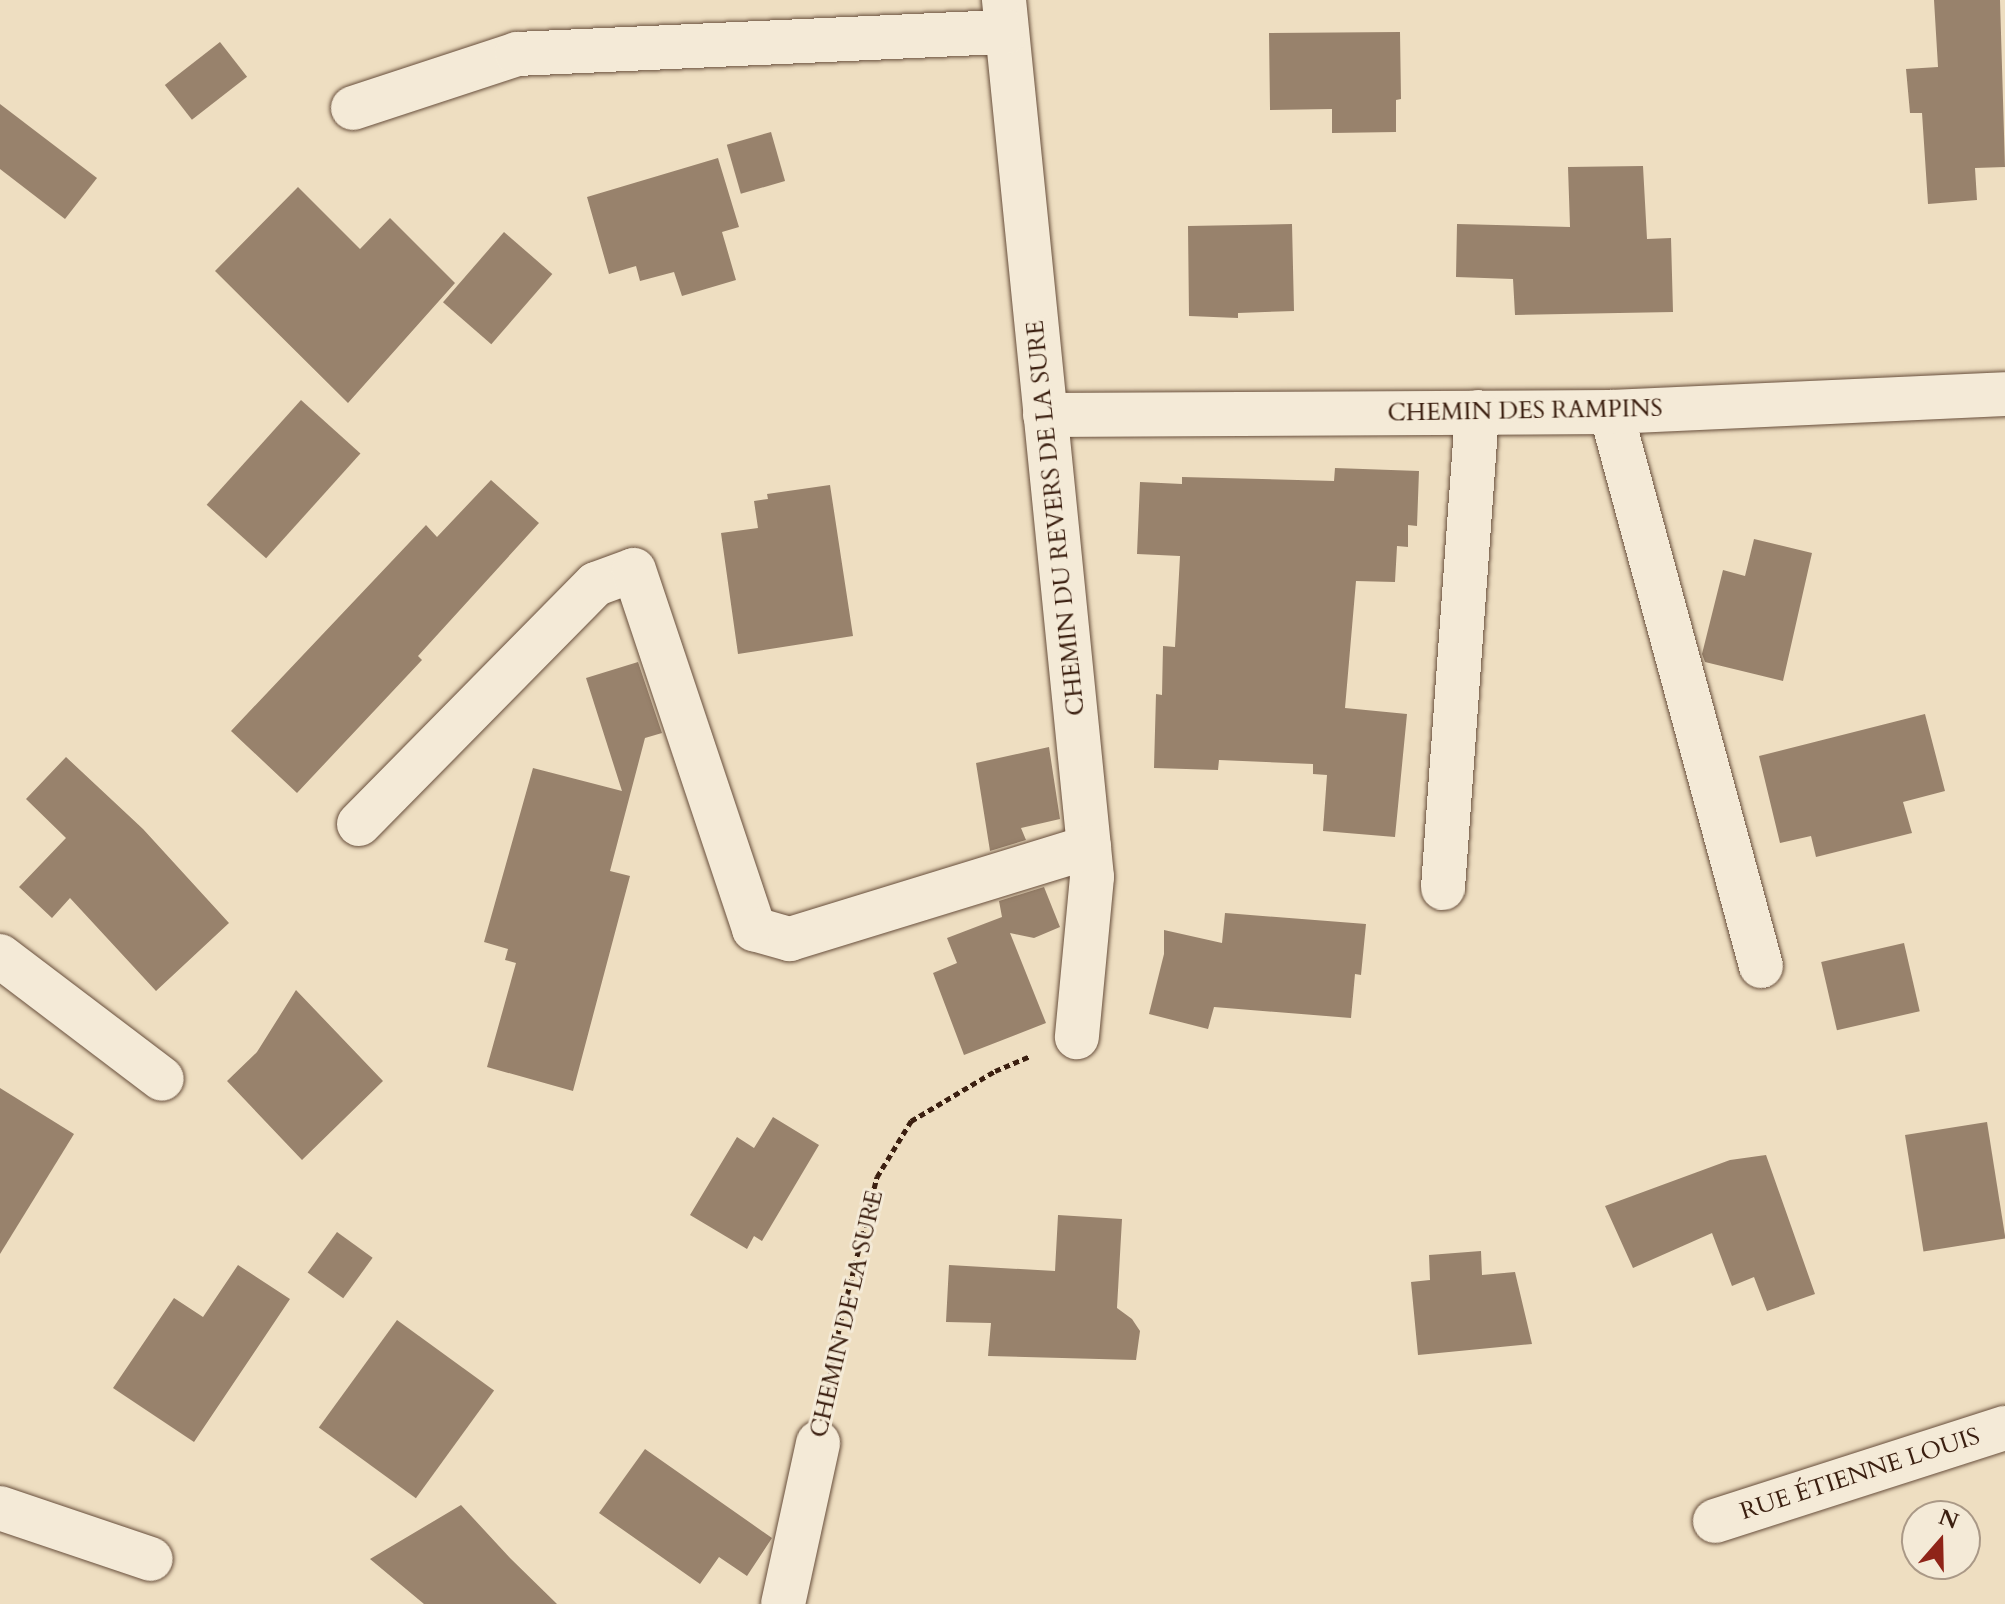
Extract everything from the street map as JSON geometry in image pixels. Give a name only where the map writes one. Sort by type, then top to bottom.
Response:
[{"type":"street","points":[[353,108],[517,54],[1005,16]]},
{"type":"street","name":"CHEMIN DU REVERS DE LA SURE","points":[[1005,16],[1092,877],[1077,1037]]},
{"type":"street","name":"CHEMIN DES RAMPINS","points":[[1045,415],[1611,412],[2005,394]]},
{"type":"street","points":[[1443,888],[1477,412]]},
{"type":"street","points":[[1611,412],[1761,966]]},
{"type":"street","points":[[359,824],[596,584],[634,570],[754,929],[790,939],[1089,847]]},
{"type":"street","points":[[0,956],[162,1079]]},
{"type":"street","name":"RUE ÉTIENNE LOUIS","points":[[1715,1521],[2005,1428]]},
{"type":"street","name":"CHEMIN DE LA SURE","points":[[783,1604],[818,1443]]},
{"type":"street","points":[[0,1508],[151,1559]]},
{"type":"path","name":"CHEMIN DE LA SURE","points":[[818,1443],[840,1324],[877,1177],[911,1121],[995,1071],[1077,1037]]},
{"type":"building","points":[[1934,0],[2000,0],[2005,167],[1975,168],[1977,200],[1928,204],[1922,113],[1910,113],[1906,69],[1938,67]]},
{"type":"building","points":[[1400,32],[1401,99],[1396,100],[1396,132],[1332,133],[1332,109],[1270,110],[1269,33]]},
{"type":"building","points":[[220,42],[247,77],[192,120],[165,85]]},
{"type":"building","points":[[0,104],[97,178],[65,219],[0,169]]},
{"type":"building","points":[[771,132],[785,181],[741,194],[727,145]]},
{"type":"building","points":[[718,158],[739,227],[722,232],[736,280],[682,296],[674,272],[640,281],[636,266],[609,274],[587,197]]},
{"type":"building","points":[[1643,166],[1647,239],[1671,238],[1673,312],[1515,315],[1513,279],[1456,277],[1457,224],[1570,227],[1568,167]]},
{"type":"building","points":[[298,187],[360,249],[390,218],[455,283],[348,403],[215,271]]},
{"type":"building","points":[[1292,224],[1294,311],[1238,313],[1238,318],[1189,316],[1188,226]]},
{"type":"building","points":[[504,232],[552,274],[491,344],[443,302]]},
{"type":"building","points":[[301,400],[360,454],[266,558],[207,505]]},
{"type":"building","points":[[1335,468],[1419,471],[1417,526],[1408,525],[1408,547],[1397,546],[1395,582],[1356,581],[1345,708],[1407,714],[1395,837],[1323,831],[1327,775],[1313,774],[1313,764],[1219,760],[1218,770],[1154,768],[1156,694],[1162,695],[1163,646],[1175,647],[1180,556],[1137,554],[1140,482],[1182,484],[1182,477],[1334,481]]},
{"type":"building","points":[[491,480],[539,523],[418,656],[422,660],[297,793],[231,731],[426,525],[437,537]]},
{"type":"building","points":[[830,485],[853,636],[738,654],[721,533],[758,528],[754,501],[768,499],[767,494]]},
{"type":"building","points":[[1754,539],[1812,553],[1783,681],[1705,662],[1702,654],[1723,570],[1745,576]]},
{"type":"building","points":[[638,662],[662,733],[645,738],[610,871],[630,876],[573,1091],[487,1067],[516,963],[505,960],[508,949],[484,942],[533,768],[622,791],[586,678]]},
{"type":"building","points":[[1925,714],[1945,791],[1903,802],[1912,833],[1816,857],[1811,836],[1780,843],[1759,756]]},
{"type":"building","points":[[1049,747],[1060,819],[1021,828],[1026,840],[990,851],[976,763]]},
{"type":"building","points":[[66,757],[143,829],[229,923],[156,991],[70,898],[52,918],[19,887],[66,838],[26,799]]},
{"type":"building","points":[[1044,887],[1060,927],[1034,938],[1010,933],[1046,1023],[964,1055],[933,973],[957,963],[947,938],[1002,917],[999,901]]},
{"type":"building","points":[[1225,913],[1366,924],[1361,975],[1355,974],[1351,1018],[1214,1007],[1208,1029],[1149,1014],[1164,954],[1164,930],[1222,943]]},
{"type":"building","points":[[1904,943],[1920,1011],[1837,1030],[1821,962]]},
{"type":"building","points":[[296,990],[383,1081],[302,1160],[227,1081],[257,1052]]},
{"type":"building","points":[[0,1088],[74,1134],[0,1254]]},
{"type":"building","points":[[773,1117],[819,1145],[762,1241],[754,1236],[747,1249],[690,1215],[737,1137],[754,1148]]},
{"type":"building","points":[[1987,1122],[2005,1239],[1923,1252],[1905,1135]]},
{"type":"building","points":[[1766,1155],[1815,1294],[1767,1311],[1754,1277],[1732,1286],[1712,1233],[1633,1268],[1605,1206],[1730,1160]]},
{"type":"building","points":[[1058,1215],[1122,1219],[1117,1308],[1132,1319],[1140,1331],[1136,1360],[988,1356],[991,1323],[946,1322],[949,1265],[1055,1271]]},
{"type":"building","points":[[337,1232],[373,1258],[343,1298],[308,1272]]},
{"type":"building","points":[[1481,1251],[1482,1275],[1515,1272],[1532,1344],[1418,1355],[1411,1282],[1430,1280],[1429,1255]]},
{"type":"building","points":[[238,1265],[290,1299],[194,1442],[113,1388],[174,1298],[203,1317]]},
{"type":"building","points":[[397,1320],[494,1391],[416,1498],[319,1428]]},
{"type":"building","points":[[645,1449],[772,1538],[747,1576],[719,1557],[700,1584],[599,1513]]},
{"type":"building","points":[[461,1505],[557,1604],[424,1604],[370,1559]]}]
